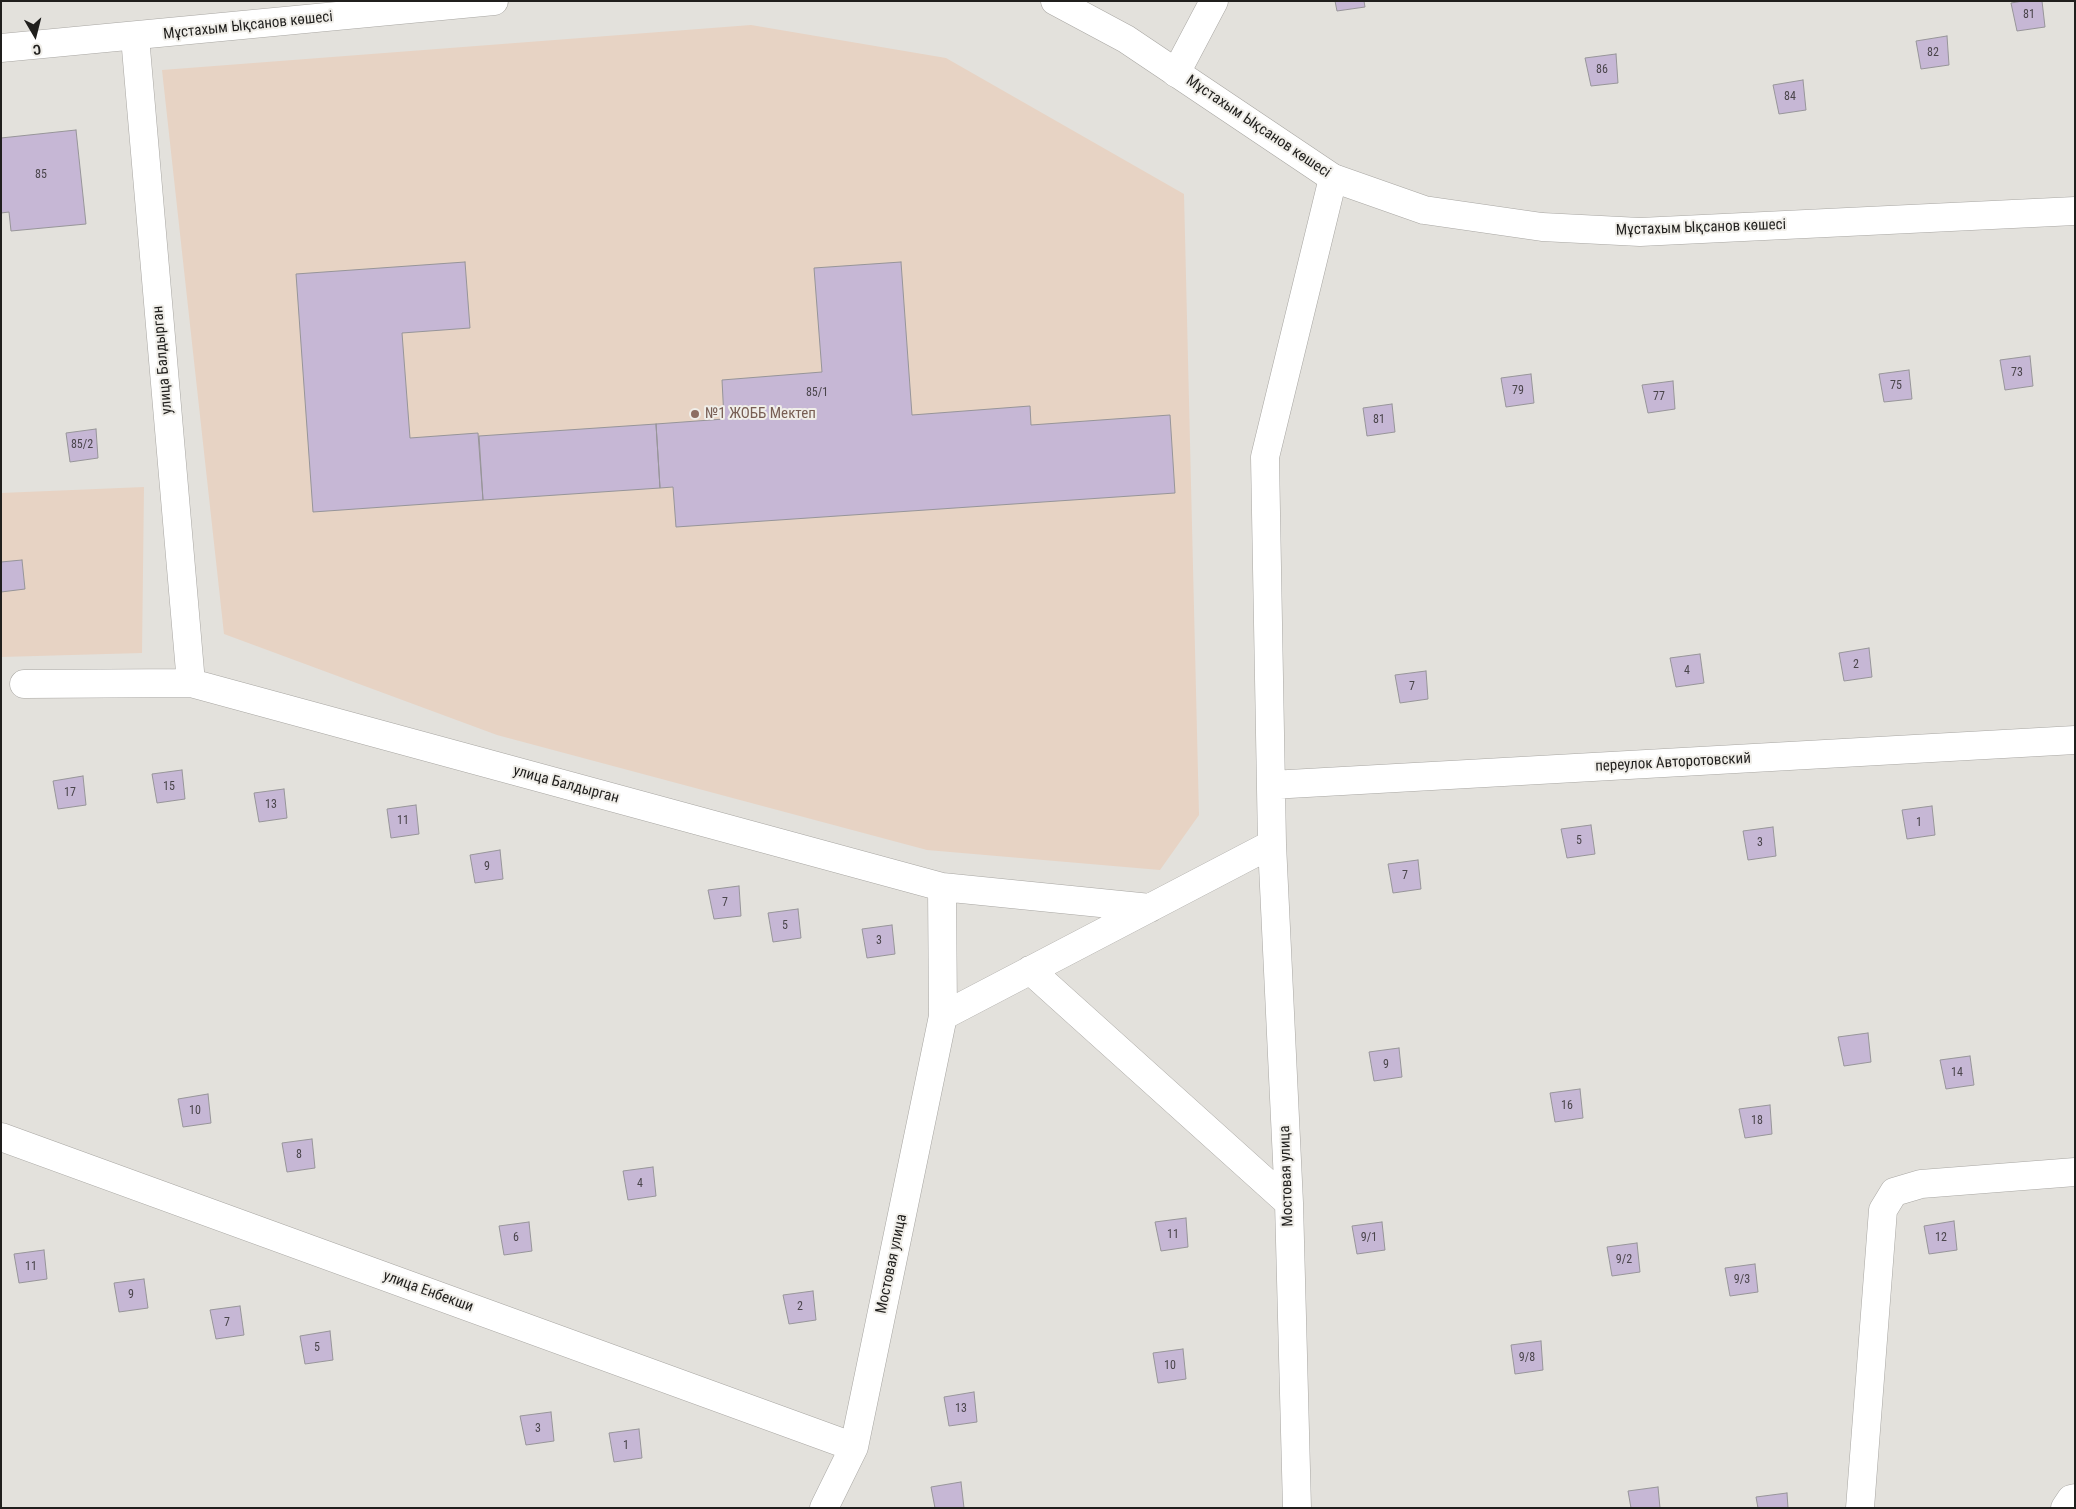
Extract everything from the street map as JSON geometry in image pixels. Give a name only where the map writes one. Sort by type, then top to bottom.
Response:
[{"type":"street","name":"Мұстахым Ықсанов көшесі","points":[[1,48],[135,37],[494,1]]},
{"type":"street","name":"Мұстахым Ықсанов көшесі","points":[[1055,1],[1126,39],[1333,178],[1424,210],[1542,227],[1640,232],[2075,211]]},
{"type":"street","points":[[1176,73],[1214,1]]},
{"type":"street","name":"улица Балдырган","points":[[135,37],[191,682]]},
{"type":"street","name":"Мостовая улица","points":[[1297,1508],[1289,1203],[1272,844],[1265,457],[1333,178]]},
{"type":"street","name":"улица Балдырган","points":[[24,684],[191,682],[942,887],[1150,908]]},
{"type":"street","name":"переулок Авторотовский","points":[[1271,785],[2075,740]]},
{"type":"street","points":[[943,1016],[1272,844]]},
{"type":"street","name":"Мостовая улица","points":[[824,1508],[854,1447],[943,1016],[942,887]]},
{"type":"street","points":[[1030,970],[1289,1203]]},
{"type":"street","name":"улица Енбекши","points":[[1,1137],[854,1447]]},
{"type":"street","points":[[1860,1508],[1883,1210],[1894,1192],[1921,1184],[2075,1172]]},
{"type":"street","points":[[2065,1508],[2071,1499],[2075,1498]]},
{"type":"shaded area","name":"№1 ЖОББ Мектеп","points":[[751,25],[946,58],[1184,194],[1199,815],[1160,870],[927,850],[497,735],[224,634],[162,70]]},
{"type":"shaded area","points":[[144,487],[142,653],[1,657],[1,493]]},
{"type":"building","points":[[1335,1],[1364,1],[1365,7],[1337,11]]},
{"type":"building","points":[[2042,1],[2045,27],[2017,31],[2011,3]]},
{"type":"building","points":[[1947,36],[1949,65],[1921,69],[1916,41]]},
{"type":"building","points":[[1616,54],[1618,83],[1591,86],[1585,58]]},
{"type":"building","points":[[1803,80],[1806,110],[1779,114],[1773,85]]},
{"type":"building","points":[[76,130],[86,224],[11,231],[9,212],[1,213],[1,138]]},
{"type":"building","points":[[465,262],[470,328],[402,333],[410,438],[478,433],[483,500],[313,512],[296,274]]},
{"type":"building","points":[[901,262],[912,415],[1030,406],[1031,425],[1170,415],[1175,493],[676,527],[673,487],[660,488],[656,424],[724,419],[722,380],[822,372],[814,268]]},
{"type":"building","points":[[2030,356],[2033,386],[2005,390],[2000,360]]},
{"type":"building","points":[[1909,370],[1912,399],[1884,402],[1879,374]]},
{"type":"building","points":[[1531,374],[1534,403],[1506,407],[1501,378]]},
{"type":"building","points":[[1673,381],[1675,409],[1648,413],[1642,385]]},
{"type":"building","points":[[1392,404],[1395,432],[1367,436],[1363,408]]},
{"type":"building","points":[[656,424],[660,488],[483,500],[479,436]]},
{"type":"building","points":[[96,429],[98,458],[70,462],[66,433]]},
{"type":"building","points":[[22,560],[25,589],[1,592],[1,562]]},
{"type":"building","points":[[1869,648],[1872,677],[1844,681],[1839,653]]},
{"type":"building","points":[[1700,654],[1704,683],[1676,687],[1670,658]]},
{"type":"building","points":[[1426,671],[1428,699],[1400,703],[1395,675]]},
{"type":"building","points":[[182,770],[185,799],[157,803],[152,774]]},
{"type":"building","points":[[83,776],[86,805],[58,809],[53,781]]},
{"type":"building","points":[[284,789],[287,818],[259,822],[254,793]]},
{"type":"building","points":[[416,805],[419,834],[391,838],[387,809]]},
{"type":"building","points":[[1932,806],[1935,835],[1907,839],[1902,810]]},
{"type":"building","points":[[1591,825],[1595,854],[1567,858],[1561,829]]},
{"type":"building","points":[[1773,827],[1776,856],[1748,860],[1743,831]]},
{"type":"building","points":[[500,850],[503,879],[475,883],[470,855]]},
{"type":"building","points":[[1418,860],[1421,889],[1393,893],[1388,864]]},
{"type":"building","points":[[739,886],[741,916],[714,919],[708,890]]},
{"type":"building","points":[[798,909],[801,938],[773,942],[768,913]]},
{"type":"building","points":[[892,925],[895,954],[867,958],[862,929]]},
{"type":"building","points":[[1868,1033],[1871,1062],[1844,1066],[1838,1037]]},
{"type":"building","points":[[1399,1048],[1402,1077],[1374,1081],[1369,1052]]},
{"type":"building","points":[[1970,1056],[1974,1085],[1946,1089],[1940,1060]]},
{"type":"building","points":[[1580,1089],[1583,1118],[1555,1122],[1550,1093]]},
{"type":"building","points":[[208,1094],[211,1123],[183,1127],[178,1099]]},
{"type":"building","points":[[1770,1105],[1772,1134],[1745,1138],[1739,1109]]},
{"type":"building","points":[[312,1139],[315,1168],[287,1172],[282,1143]]},
{"type":"building","points":[[653,1167],[656,1196],[628,1200],[623,1171]]},
{"type":"building","points":[[1186,1218],[1188,1247],[1161,1251],[1155,1222]]},
{"type":"building","points":[[1954,1221],[1957,1250],[1929,1254],[1924,1226]]},
{"type":"building","points":[[529,1222],[532,1251],[504,1255],[499,1226]]},
{"type":"building","points":[[1382,1222],[1385,1250],[1357,1254],[1352,1226]]},
{"type":"building","points":[[1637,1243],[1640,1272],[1612,1276],[1607,1247]]},
{"type":"building","points":[[44,1250],[47,1279],[19,1283],[14,1254]]},
{"type":"building","points":[[1755,1264],[1758,1292],[1730,1296],[1725,1268]]},
{"type":"building","points":[[144,1279],[148,1308],[119,1312],[114,1283]]},
{"type":"building","points":[[813,1291],[816,1320],[789,1324],[783,1295]]},
{"type":"building","points":[[240,1306],[244,1335],[216,1339],[210,1310]]},
{"type":"building","points":[[330,1331],[333,1360],[305,1364],[300,1336]]},
{"type":"building","points":[[1541,1341],[1543,1370],[1515,1374],[1511,1345]]},
{"type":"building","points":[[1183,1349],[1186,1379],[1158,1383],[1153,1353]]},
{"type":"building","points":[[974,1392],[977,1422],[949,1426],[944,1397]]},
{"type":"building","points":[[551,1412],[554,1441],[526,1445],[520,1416]]},
{"type":"building","points":[[639,1429],[642,1458],[614,1462],[609,1433]]},
{"type":"building","points":[[961,1482],[964,1508],[935,1508],[931,1487]]},
{"type":"building","points":[[1658,1487],[1660,1508],[1631,1508],[1628,1491]]},
{"type":"building","points":[[1787,1493],[1788,1508],[1758,1508],[1756,1497]]},
{"type":"place","name":"№1 ЖОББ Мектеп","points":[[695,414]]}]
